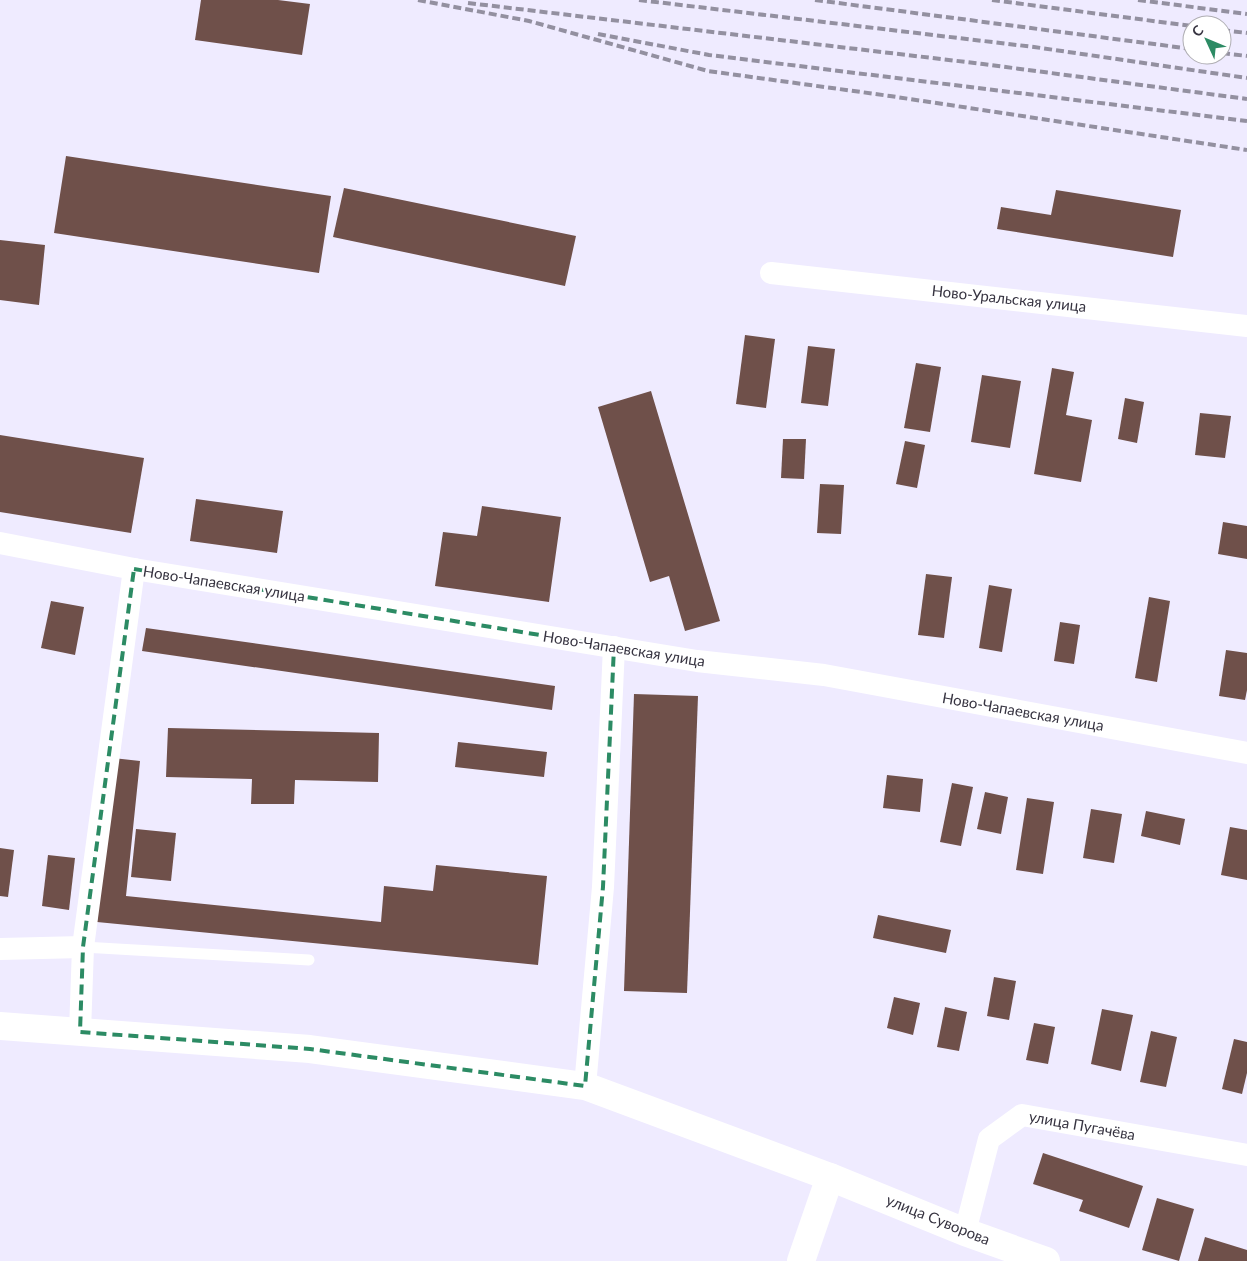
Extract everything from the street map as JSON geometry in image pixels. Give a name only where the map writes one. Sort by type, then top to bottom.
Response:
[{"type":"main road","name":"улица Суворова","points":[[0,1026],[310,1049],[585,1086],[830,1177],[965,1232],[1046,1261]]},
{"type":"main road","points":[[801,1261],[830,1177]]},
{"type":"street","name":"Ново-Уральская улица","points":[[771,273],[1247,326]]},
{"type":"street","name":"Ново-Чапаевская улица","points":[[0,543],[134,569],[697,661],[824,675],[1247,753]]},
{"type":"street","points":[[80,1032],[84,947],[134,569]]},
{"type":"street","points":[[585,1086],[603,887],[614,647]]},
{"type":"street","points":[[0,949],[84,947]]},
{"type":"street","name":"улица Пугачёва","points":[[965,1232],[988,1139],[1022,1115],[1247,1156]]},
{"type":"lane","points":[[84,947],[309,960]]},
{"type":"highlighted area","points":[[134,569],[614,647],[603,887],[585,1086],[310,1049],[80,1032],[83,947]]},
{"type":"building","points":[[201,0],[278,0],[310,4],[302,55],[195,40]]},
{"type":"building","points":[[66,156],[331,196],[319,273],[54,233]]},
{"type":"building","points":[[344,188],[576,236],[565,286],[333,237]]},
{"type":"building","points":[[1056,190],[1181,210],[1173,257],[997,229],[1001,207],[1051,215]]},
{"type":"building","points":[[0,240],[45,245],[39,305],[0,300]]},
{"type":"building","points":[[745,335],[775,339],[766,408],[736,404]]},
{"type":"building","points":[[808,346],[835,349],[828,406],[801,403]]},
{"type":"building","points":[[916,363],[941,367],[930,432],[904,428]]},
{"type":"building","points":[[1052,368],[1074,372],[1066,415],[1092,420],[1081,482],[1034,474]]},
{"type":"building","points":[[982,375],[1021,381],[1010,448],[971,442]]},
{"type":"building","points":[[651,391],[720,621],[685,631],[669,576],[650,582],[598,407]]},
{"type":"building","points":[[1125,398],[1144,402],[1137,443],[1118,439]]},
{"type":"building","points":[[1200,413],[1231,416],[1225,458],[1195,455]]},
{"type":"building","points":[[0,435],[144,458],[131,533],[0,512]]},
{"type":"building","points":[[783,439],[806,439],[804,479],[781,478]]},
{"type":"building","points":[[905,441],[925,445],[917,488],[896,484]]},
{"type":"building","points":[[820,484],[844,485],[841,534],[817,533]]},
{"type":"building","points":[[196,499],[283,511],[277,553],[190,541]]},
{"type":"building","points":[[482,506],[561,517],[549,602],[435,586],[443,532],[477,536]]},
{"type":"building","points":[[1223,522],[1247,526],[1247,559],[1218,554]]},
{"type":"building","points":[[926,574],[952,577],[944,638],[918,635]]},
{"type":"building","points":[[989,585],[1012,589],[1002,652],[979,648]]},
{"type":"building","points":[[1149,597],[1170,601],[1157,682],[1135,678]]},
{"type":"building","points":[[51,601],[84,607],[75,655],[41,648]]},
{"type":"building","points":[[1060,622],[1080,625],[1074,664],[1054,661]]},
{"type":"building","points":[[146,628],[555,686],[552,710],[142,651]]},
{"type":"building","points":[[1226,650],[1247,653],[1247,690],[1245,700],[1219,696]]},
{"type":"building","points":[[634,694],[698,696],[687,993],[624,991]]},
{"type":"building","points":[[168,728],[379,733],[378,782],[295,780],[294,804],[251,804],[252,779],[166,777]]},
{"type":"building","points":[[458,742],[547,752],[544,777],[455,767]]},
{"type":"building","points":[[113,758],[140,761],[126,896],[381,922],[384,886],[433,891],[436,865],[547,876],[538,965],[97,922]]},
{"type":"building","points":[[887,775],[923,779],[920,812],[883,808]]},
{"type":"building","points":[[952,783],[973,787],[961,846],[940,842]]},
{"type":"building","points":[[985,792],[1008,797],[1001,834],[977,829]]},
{"type":"building","points":[[1027,798],[1054,802],[1043,874],[1016,870]]},
{"type":"building","points":[[1091,809],[1122,814],[1114,863],[1083,858]]},
{"type":"building","points":[[1146,811],[1185,819],[1180,845],[1141,836]]},
{"type":"building","points":[[1230,827],[1247,830],[1247,880],[1221,875]]},
{"type":"building","points":[[136,829],[176,833],[171,881],[131,877]]},
{"type":"building","points":[[0,848],[14,850],[8,897],[0,896]]},
{"type":"building","points":[[48,855],[75,858],[69,910],[42,906]]},
{"type":"building","points":[[878,915],[951,930],[946,953],[873,938]]},
{"type":"building","points":[[994,977],[1016,981],[1009,1020],[987,1016]]},
{"type":"building","points":[[894,997],[920,1003],[913,1035],[887,1028]]},
{"type":"building","points":[[945,1007],[967,1012],[959,1051],[937,1047]]},
{"type":"building","points":[[1102,1009],[1133,1015],[1121,1071],[1091,1064]]},
{"type":"building","points":[[1034,1023],[1055,1027],[1048,1064],[1026,1060]]},
{"type":"building","points":[[1151,1031],[1177,1037],[1166,1087],[1140,1082]]},
{"type":"building","points":[[1234,1039],[1247,1042],[1247,1073],[1242,1094],[1222,1089]]},
{"type":"building","points":[[1043,1153],[1143,1186],[1129,1228],[1079,1211],[1083,1200],[1033,1184]]},
{"type":"building","points":[[1157,1198],[1194,1209],[1179,1261],[1142,1250]]},
{"type":"building","points":[[1205,1237],[1247,1250],[1247,1261],[1198,1261]]},
{"type":"railway","points":[[418,0],[529,21],[708,71],[890,96],[1247,150]]},
{"type":"railway","points":[[639,0],[1034,47],[1247,78]]},
{"type":"railway","points":[[815,0],[1182,48]]},
{"type":"railway","points":[[992,0],[1182,25]]},
{"type":"railway","points":[[1138,0],[1247,14]]},
{"type":"railway","points":[[468,3],[983,64],[1247,99]]},
{"type":"railway","points":[[1232,31],[1247,33]]},
{"type":"railway","points":[[598,34],[709,55],[1247,121]]},
{"type":"railway","points":[[1232,54],[1247,56]]}]
